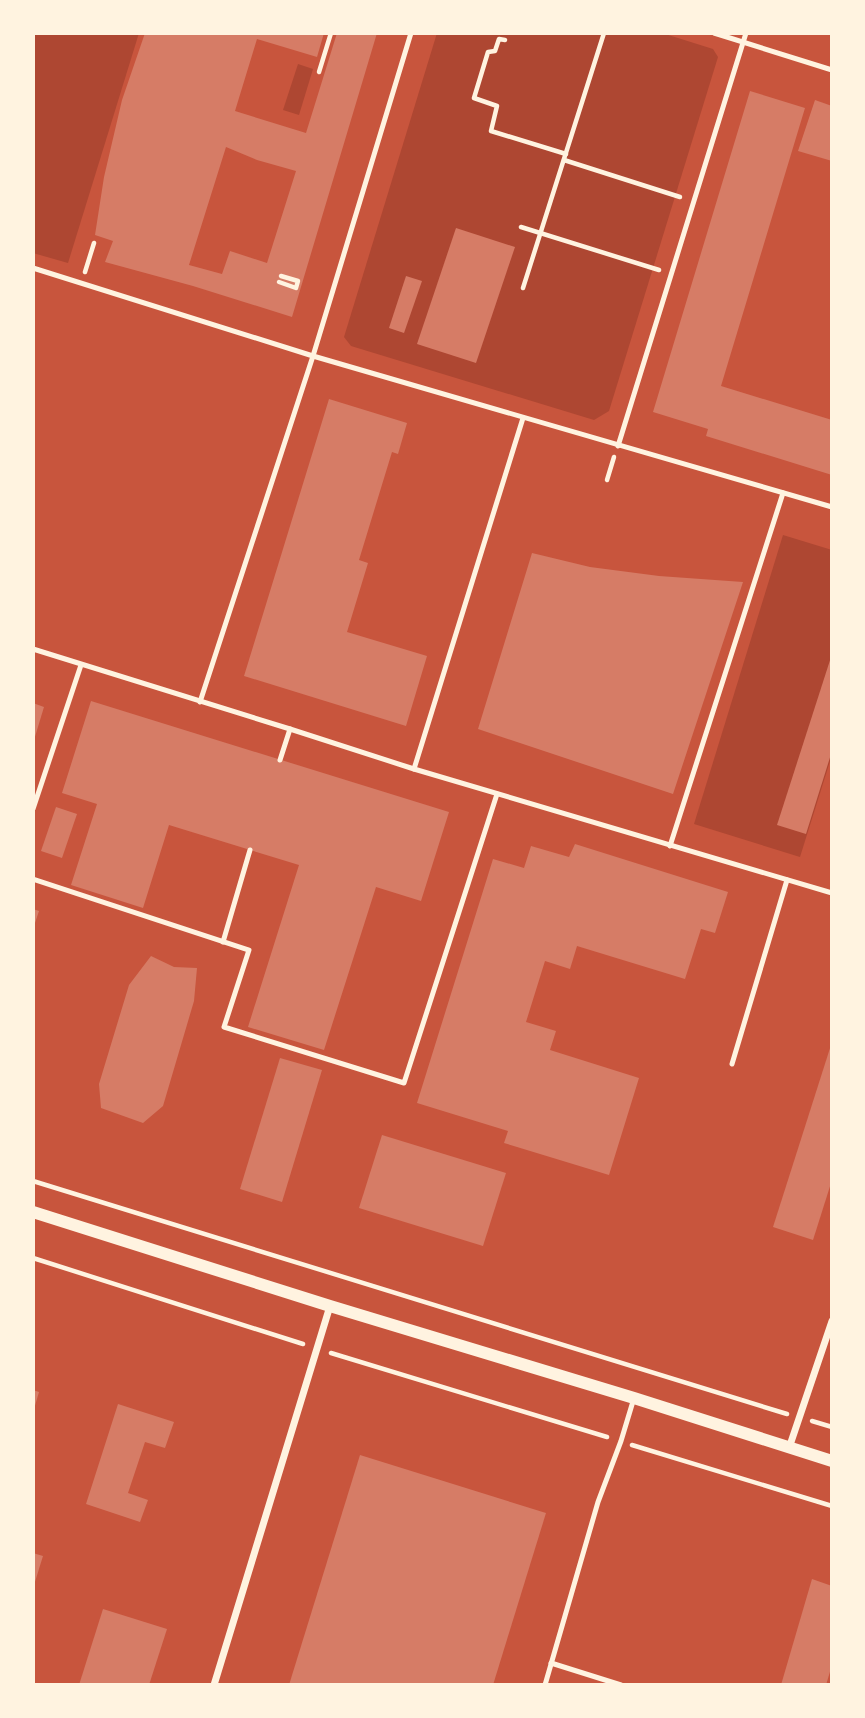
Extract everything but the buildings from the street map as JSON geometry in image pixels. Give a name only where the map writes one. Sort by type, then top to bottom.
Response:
[{"type":"street","points":[[33,1212],[832,1461]]},
{"type":"street","points":[[214,1685],[330,1306]]},
{"type":"street","points":[[789,1448],[832,1321]]},
{"type":"lane","points":[[200,702],[313,356],[411,33]]},
{"type":"lane","points":[[714,33],[832,70]]},
{"type":"lane","points":[[618,446],[746,33]]},
{"type":"lane","points":[[34,270],[82,282],[313,356],[832,507]]},
{"type":"lane","points":[[414,769],[523,418]]},
{"type":"lane","points":[[670,846],[783,493]]},
{"type":"lane","points":[[33,649],[414,769],[832,893]]},
{"type":"lane","points":[[33,808],[81,665]]},
{"type":"lane","points":[[280,760],[290,729]]},
{"type":"lane","points":[[33,879],[249,950],[224,1027],[404,1083],[497,794]]},
{"type":"lane","points":[[223,942],[250,850]]},
{"type":"lane","points":[[732,1064],[788,880]]},
{"type":"lane","points":[[545,1685],[598,1502],[634,1398]]},
{"type":"lane","points":[[551,1663],[621,1685]]},
{"type":"path","points":[[319,72],[331,33]]},
{"type":"path","points":[[523,288],[604,33]]},
{"type":"path","points":[[505,40],[499,39],[495,51],[488,52],[474,98],[497,106],[491,131],[683,198]]},
{"type":"path","points":[[521,227],[660,270]]},
{"type":"path","points":[[82,282],[94,243]]},
{"type":"path","points":[[279,282],[296,288],[298,281],[282,276]]},
{"type":"path","points":[[607,480],[618,446]]},
{"type":"path","points":[[33,1181],[832,1427]]},
{"type":"path","points":[[33,1258],[832,1506]]},
{"type":"shaded area","points":[[33,33],[139,33],[68,263],[33,253]]},
{"type":"shaded area","points":[[437,33],[662,33],[713,49],[718,57],[609,411],[594,420],[351,346],[344,337]]},
{"type":"shaded area","points":[[298,64],[313,69],[299,115],[283,110]]},
{"type":"shaded area","points":[[783,535],[832,550],[832,755],[800,857],[694,824]]}]
